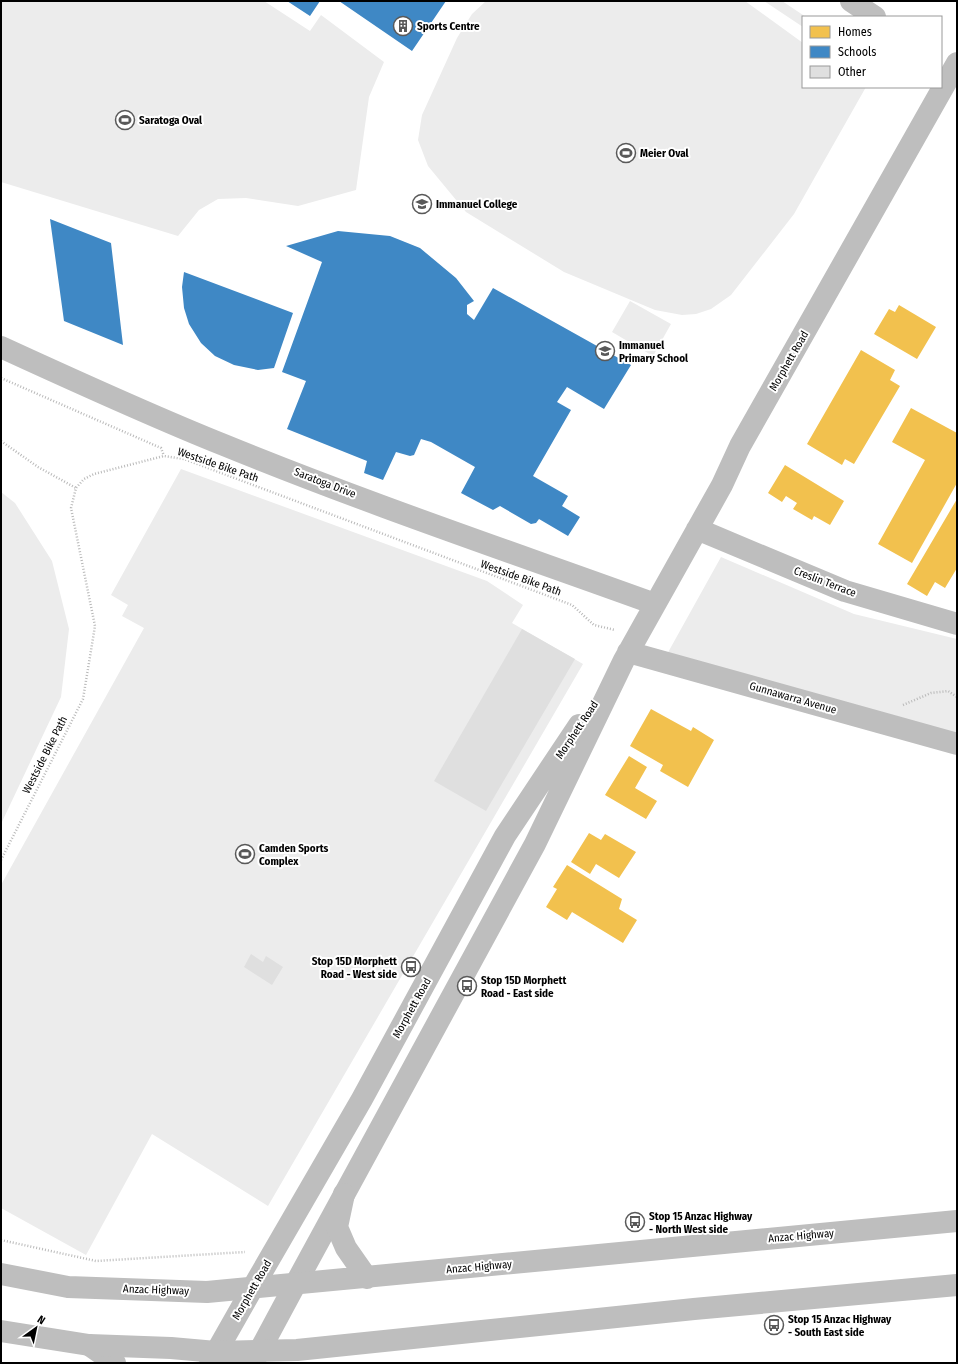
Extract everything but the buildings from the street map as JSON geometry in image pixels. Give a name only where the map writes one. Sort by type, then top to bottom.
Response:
[{"type":"main road","points":[[851,1],[874,16]]},
{"type":"main road","name":"Morphett Road","points":[[942,80],[951,64]]},
{"type":"main road","name":"Morphett Road","points":[[256,1357],[535,844],[626,656],[723,482],[740,446],[938,88]]},
{"type":"main road","name":"Saratoga Drive","points":[[1,347],[88,388],[224,446],[486,544],[655,604]]},
{"type":"main road","name":"Creslin Terrace","points":[[697,529],[845,591],[957,624]]},
{"type":"main road","name":"Morphett Road","points":[[213,1357],[362,1099],[505,836],[626,656]]},
{"type":"main road","name":"Gunnawarra Avenue","points":[[626,656],[957,744]]},
{"type":"main road","points":[[344,1194],[337,1227],[346,1248],[367,1278]]},
{"type":"main road","name":"Anzac Highway","points":[[1,1274],[68,1287],[190,1292],[252,1289],[957,1222]]},
{"type":"main road","points":[[1,1331],[89,1345],[171,1348],[213,1357],[256,1357],[298,1350],[694,1309],[957,1285]]},
{"type":"main road","points":[[89,1345],[115,1363]]},
{"type":"path","points":[[1,378],[161,448],[164,456]]},
{"type":"path","points":[[1,441],[38,467],[76,488]]},
{"type":"path","name":"Westside Bike Path","points":[[1,860],[83,699],[95,626],[70,508],[76,488],[84,479],[94,474],[164,456],[184,459],[572,605],[594,625],[609,628]]},
{"type":"path","points":[[1,1240],[96,1261],[245,1252]]},
{"type":"shaded area","name":"Saratoga Oval","points":[[1,1],[264,1],[310,31],[321,15],[384,62],[369,97],[356,190],[298,206],[246,198],[218,199],[199,210],[178,236],[1,182]]},
{"type":"shaded area","name":"Meier Oval","points":[[486,1],[745,1],[802,42],[802,88],[865,88],[794,214],[731,295],[711,309],[696,314],[682,315],[655,310],[564,272],[466,212],[428,166],[418,140],[422,115],[457,38],[472,14]]},
{"type":"shaded area","points":[[764,1],[782,1],[804,16],[802,16],[802,26]]},
{"type":"shaded area","points":[[630,301],[671,324],[653,356],[612,332]]},
{"type":"shaded area","name":"Camden Sports Complex","points":[[181,469],[487,581],[523,605],[512,623],[583,664],[268,1206],[152,1134],[86,1255],[1,1208],[1,885],[144,628],[122,616],[128,605],[111,595]]},
{"type":"shaded area","points":[[1,492],[15,503],[52,561],[69,629],[61,697],[1,824]]},
{"type":"shaded area","points":[[721,557],[854,614],[957,639],[957,736],[666,656]]},
{"type":"place","name":"Sports Centre","points":[[403,26]]},
{"type":"place","name":"Saratoga Oval","points":[[125,120]]},
{"type":"place","name":"Meier Oval","points":[[626,153]]},
{"type":"place","name":"Immanuel College","points":[[422,204]]},
{"type":"place","name":"Immanuel Primary School","points":[[605,351]]},
{"type":"place","name":"Camden Sports Complex","points":[[245,854]]},
{"type":"place","name":"Stop 15D Morphett Road - West side","points":[[411,967]]},
{"type":"place","name":"Stop 15D Morphett Road - East side","points":[[467,986]]},
{"type":"place","name":"Stop 15 Anzac Highway - North West side","points":[[635,1222]]},
{"type":"place","name":"Stop 15 Anzac Highway - South East side","points":[[774,1325]]}]
